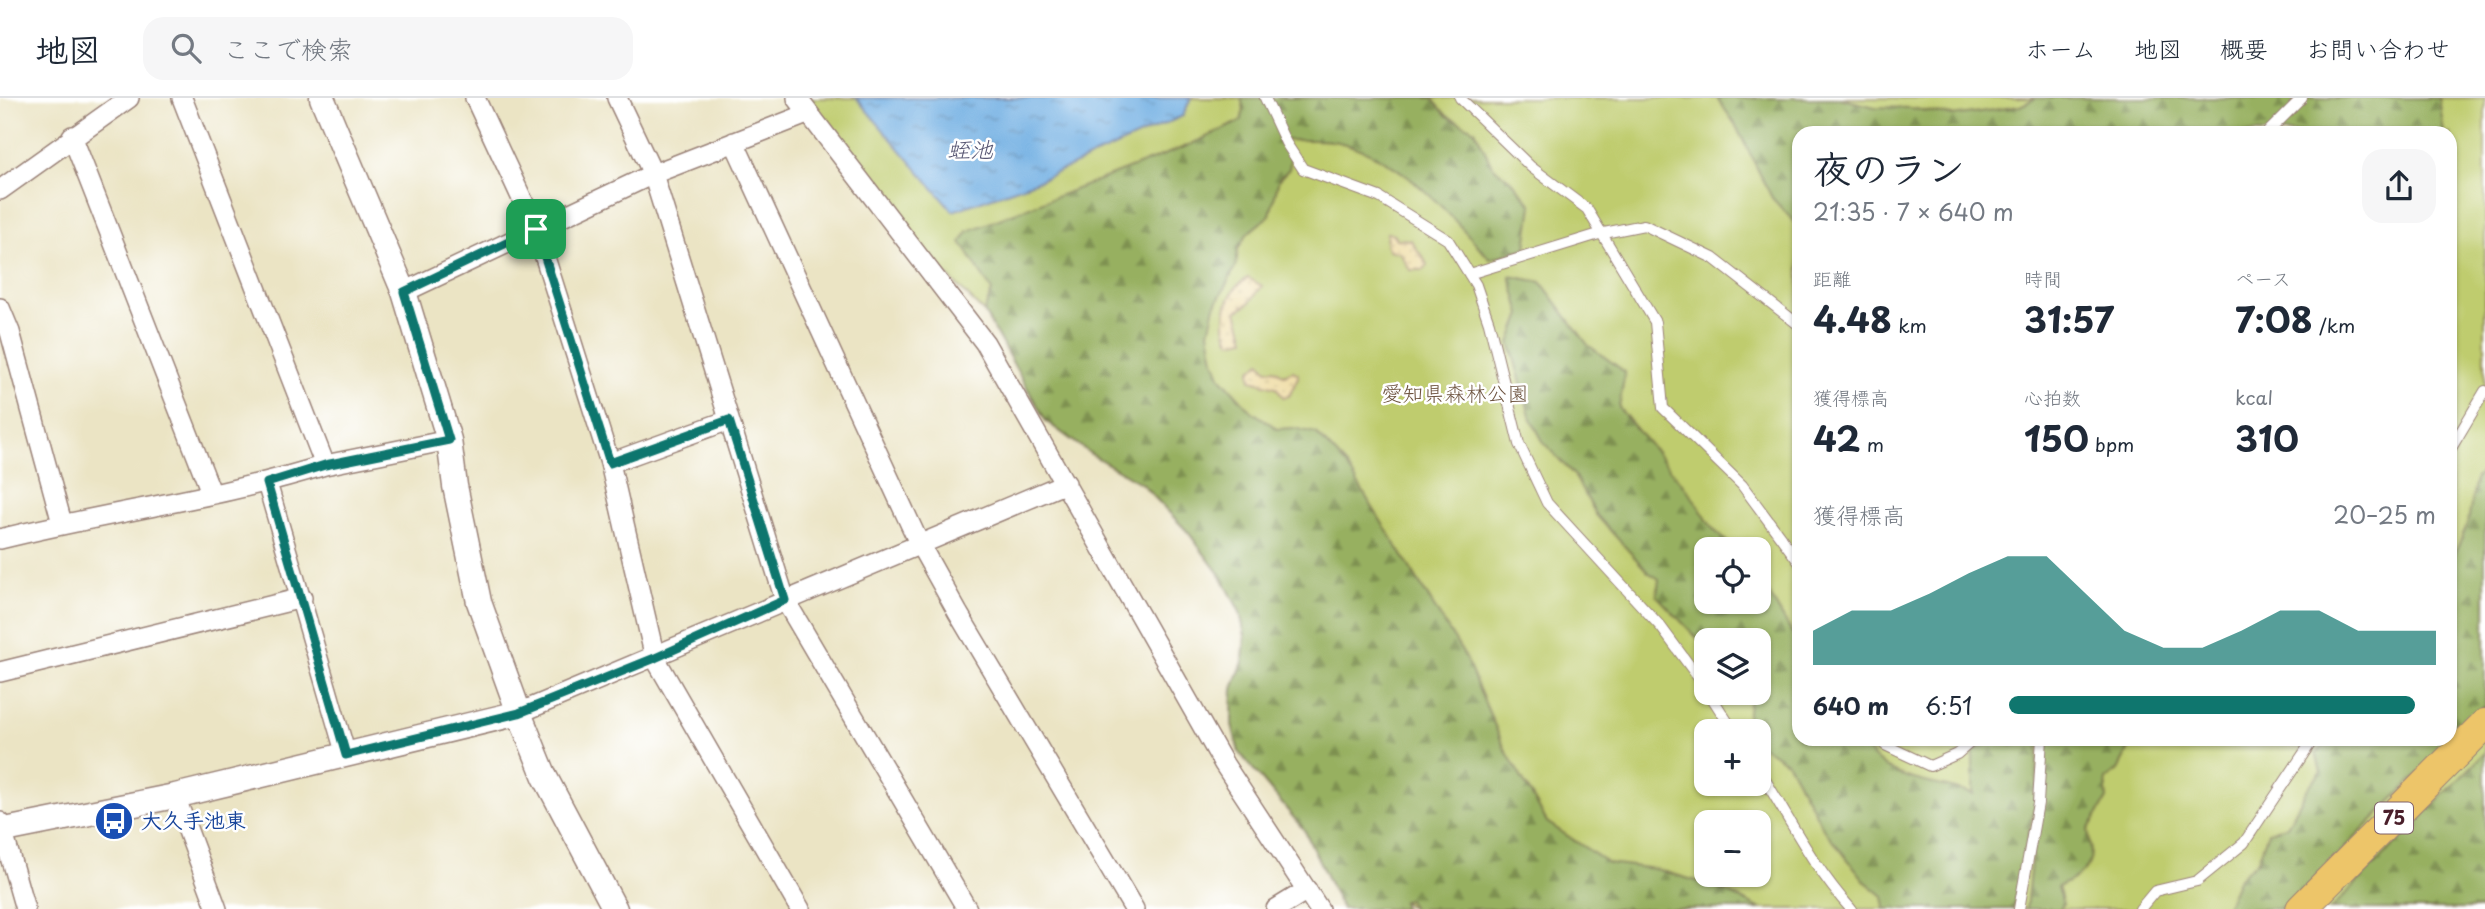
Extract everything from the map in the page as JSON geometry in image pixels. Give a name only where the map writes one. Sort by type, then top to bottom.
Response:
[{"type":"main road","name":"75","points":[[2301,909],[2485,724]]},
{"type":"street","points":[[182,98],[325,465]]},
{"type":"street","points":[[322,98],[404,292],[449,440],[455,486],[479,602],[519,713],[545,776],[615,909]]},
{"type":"street","points":[[475,98],[536,229],[610,463],[655,658],[800,909]]},
{"type":"street","points":[[617,98],[653,174],[785,600],[967,909]]},
{"type":"street","points":[[0,190],[123,100]]},
{"type":"street","points":[[404,292],[653,174],[734,142],[802,106],[985,343],[1224,764],[1319,909]]},
{"type":"street","points":[[72,136],[211,492]]},
{"type":"street","points":[[734,142],[919,543],[958,614],[1134,909]]},
{"type":"street","points":[[0,307],[10,332],[62,523]]},
{"type":"street","points":[[610,463],[729,420]]},
{"type":"street","points":[[0,539],[62,523],[267,483],[325,465],[449,440]]},
{"type":"street","points":[[267,483],[346,755]]},
{"type":"street","points":[[25,909],[1,828],[175,796],[519,713],[1066,483]]},
{"type":"street","points":[[0,672],[302,598]]},
{"type":"street","points":[[175,796],[217,909]]},
{"type":"street","points":[[1276,909],[1307,890]]},
{"type":"lane","points":[[1265,98],[1276,125],[1303,169],[1379,197],[1448,240],[1469,274],[1489,323],[1519,444],[1547,503],[1661,627],[1694,672]]},
{"type":"lane","points":[[1460,98],[1531,167],[1587,209],[1599,234],[1619,260],[1655,322],[1663,408],[1742,485],[1792,553]]},
{"type":"lane","points":[[2274,126],[2302,98]]},
{"type":"lane","points":[[1469,274],[1599,234],[1644,225],[1713,258],[1792,320]]},
{"type":"lane","points":[[2457,438],[2485,391]]},
{"type":"lane","points":[[1887,746],[1930,766],[1957,754],[1966,746]]},
{"type":"lane","points":[[2019,909],[2038,803],[2042,746]]},
{"type":"lane","points":[[2140,909],[2155,891],[2197,881],[2244,843],[2309,746]]},
{"type":"lane","points":[[1771,791],[1808,855],[1851,909]]},
{"type":"green space","name":"愛知県森林公園","points":[[804,98],[2485,98],[2485,909],[1413,909],[1402,901],[1404,909],[1342,909],[1305,831],[1239,752],[1232,724],[1233,689],[1243,662],[1245,635],[1240,612],[1223,579],[1188,532],[1142,484],[1091,454],[1046,421],[984,312],[913,242]]},
{"type":"green space","points":[[1241,98],[1432,98],[1447,116],[1475,130],[1492,166],[1514,183],[1532,205],[1526,248],[1490,259],[1422,188],[1383,160],[1338,142],[1284,140],[1291,158],[1289,169],[1279,179],[1270,215],[1248,233],[1238,249],[1236,266],[1215,306],[1209,332],[1214,360],[1221,378],[1250,410],[1278,429],[1293,428],[1316,433],[1347,466],[1464,655],[1505,749],[1547,822],[1608,863],[1655,869],[1694,880],[1694,887],[1716,887],[1761,909],[1413,909],[1408,900],[1402,901],[1404,909],[1342,909],[1305,831],[1239,752],[1232,724],[1233,689],[1243,662],[1245,635],[1240,612],[1223,579],[1188,532],[1142,484],[1091,454],[1046,421],[984,312],[992,291],[961,242],[968,231],[1187,146],[1241,121],[1244,109]]},
{"type":"green space","points":[[1717,98],[1839,98],[1875,107],[1911,108],[1952,116],[2020,106],[2036,98],[2439,98],[2443,126],[1792,126],[1792,219],[1772,198],[1735,124]]},
{"type":"green space","points":[[1510,276],[1541,282],[1588,345],[1625,372],[1619,408],[1690,493],[1713,529],[1722,537],[1694,537],[1694,614],[1771,614],[1771,597],[1792,633],[1792,746],[1864,746],[1896,773],[1973,794],[1973,751],[1982,746],[2039,746],[2035,804],[2013,909],[1885,909],[1883,896],[1866,882],[1823,828],[1788,763],[1771,752],[1771,719],[1747,719],[1749,705],[1771,705],[1771,628],[1694,628],[1694,635],[1657,596],[1659,579],[1648,572],[1597,516],[1574,475],[1544,443],[1531,419],[1510,343],[1521,314]]},
{"type":"green space","points":[[2485,471],[2485,706],[2457,734],[2457,549],[2468,522],[2476,477]]},
{"type":"green space","points":[[2043,746],[2130,746],[2118,770],[2105,780],[2107,799],[2088,830],[2091,852],[2088,866],[2058,887],[2063,904],[2060,909],[2026,909]]},
{"type":"green space","points":[[2324,746],[2446,746],[2285,909],[2225,909],[2239,878],[2258,860],[2268,832],[2287,826],[2306,791],[2321,772],[2316,753]]},
{"type":"green space","points":[[2485,753],[2485,909],[2331,909]]},
{"type":"sand","points":[[1387,233],[1393,234],[1396,239],[1411,240],[1424,258],[1427,265],[1424,270],[1410,270],[1400,253],[1389,250],[1386,244]]},
{"type":"sand","points":[[1248,278],[1262,286],[1249,303],[1237,311],[1245,339],[1231,342],[1225,325],[1227,307],[1235,290]]},
{"type":"sand","points":[[1260,362],[1267,370],[1275,369],[1284,375],[1293,371],[1299,375],[1289,396],[1283,397],[1276,387],[1251,380],[1250,371]]},
{"type":"water","name":"蛭池","points":[[856,98],[1191,98],[1183,116],[1040,180],[953,211]]},
{"type":"place","name":"大久手池東","points":[[114,821]]},
{"type":"route","points":[[536,229],[610,463],[729,420],[785,600],[655,658],[519,713],[346,755],[267,483],[325,465],[449,440],[404,292],[536,229]]}]
